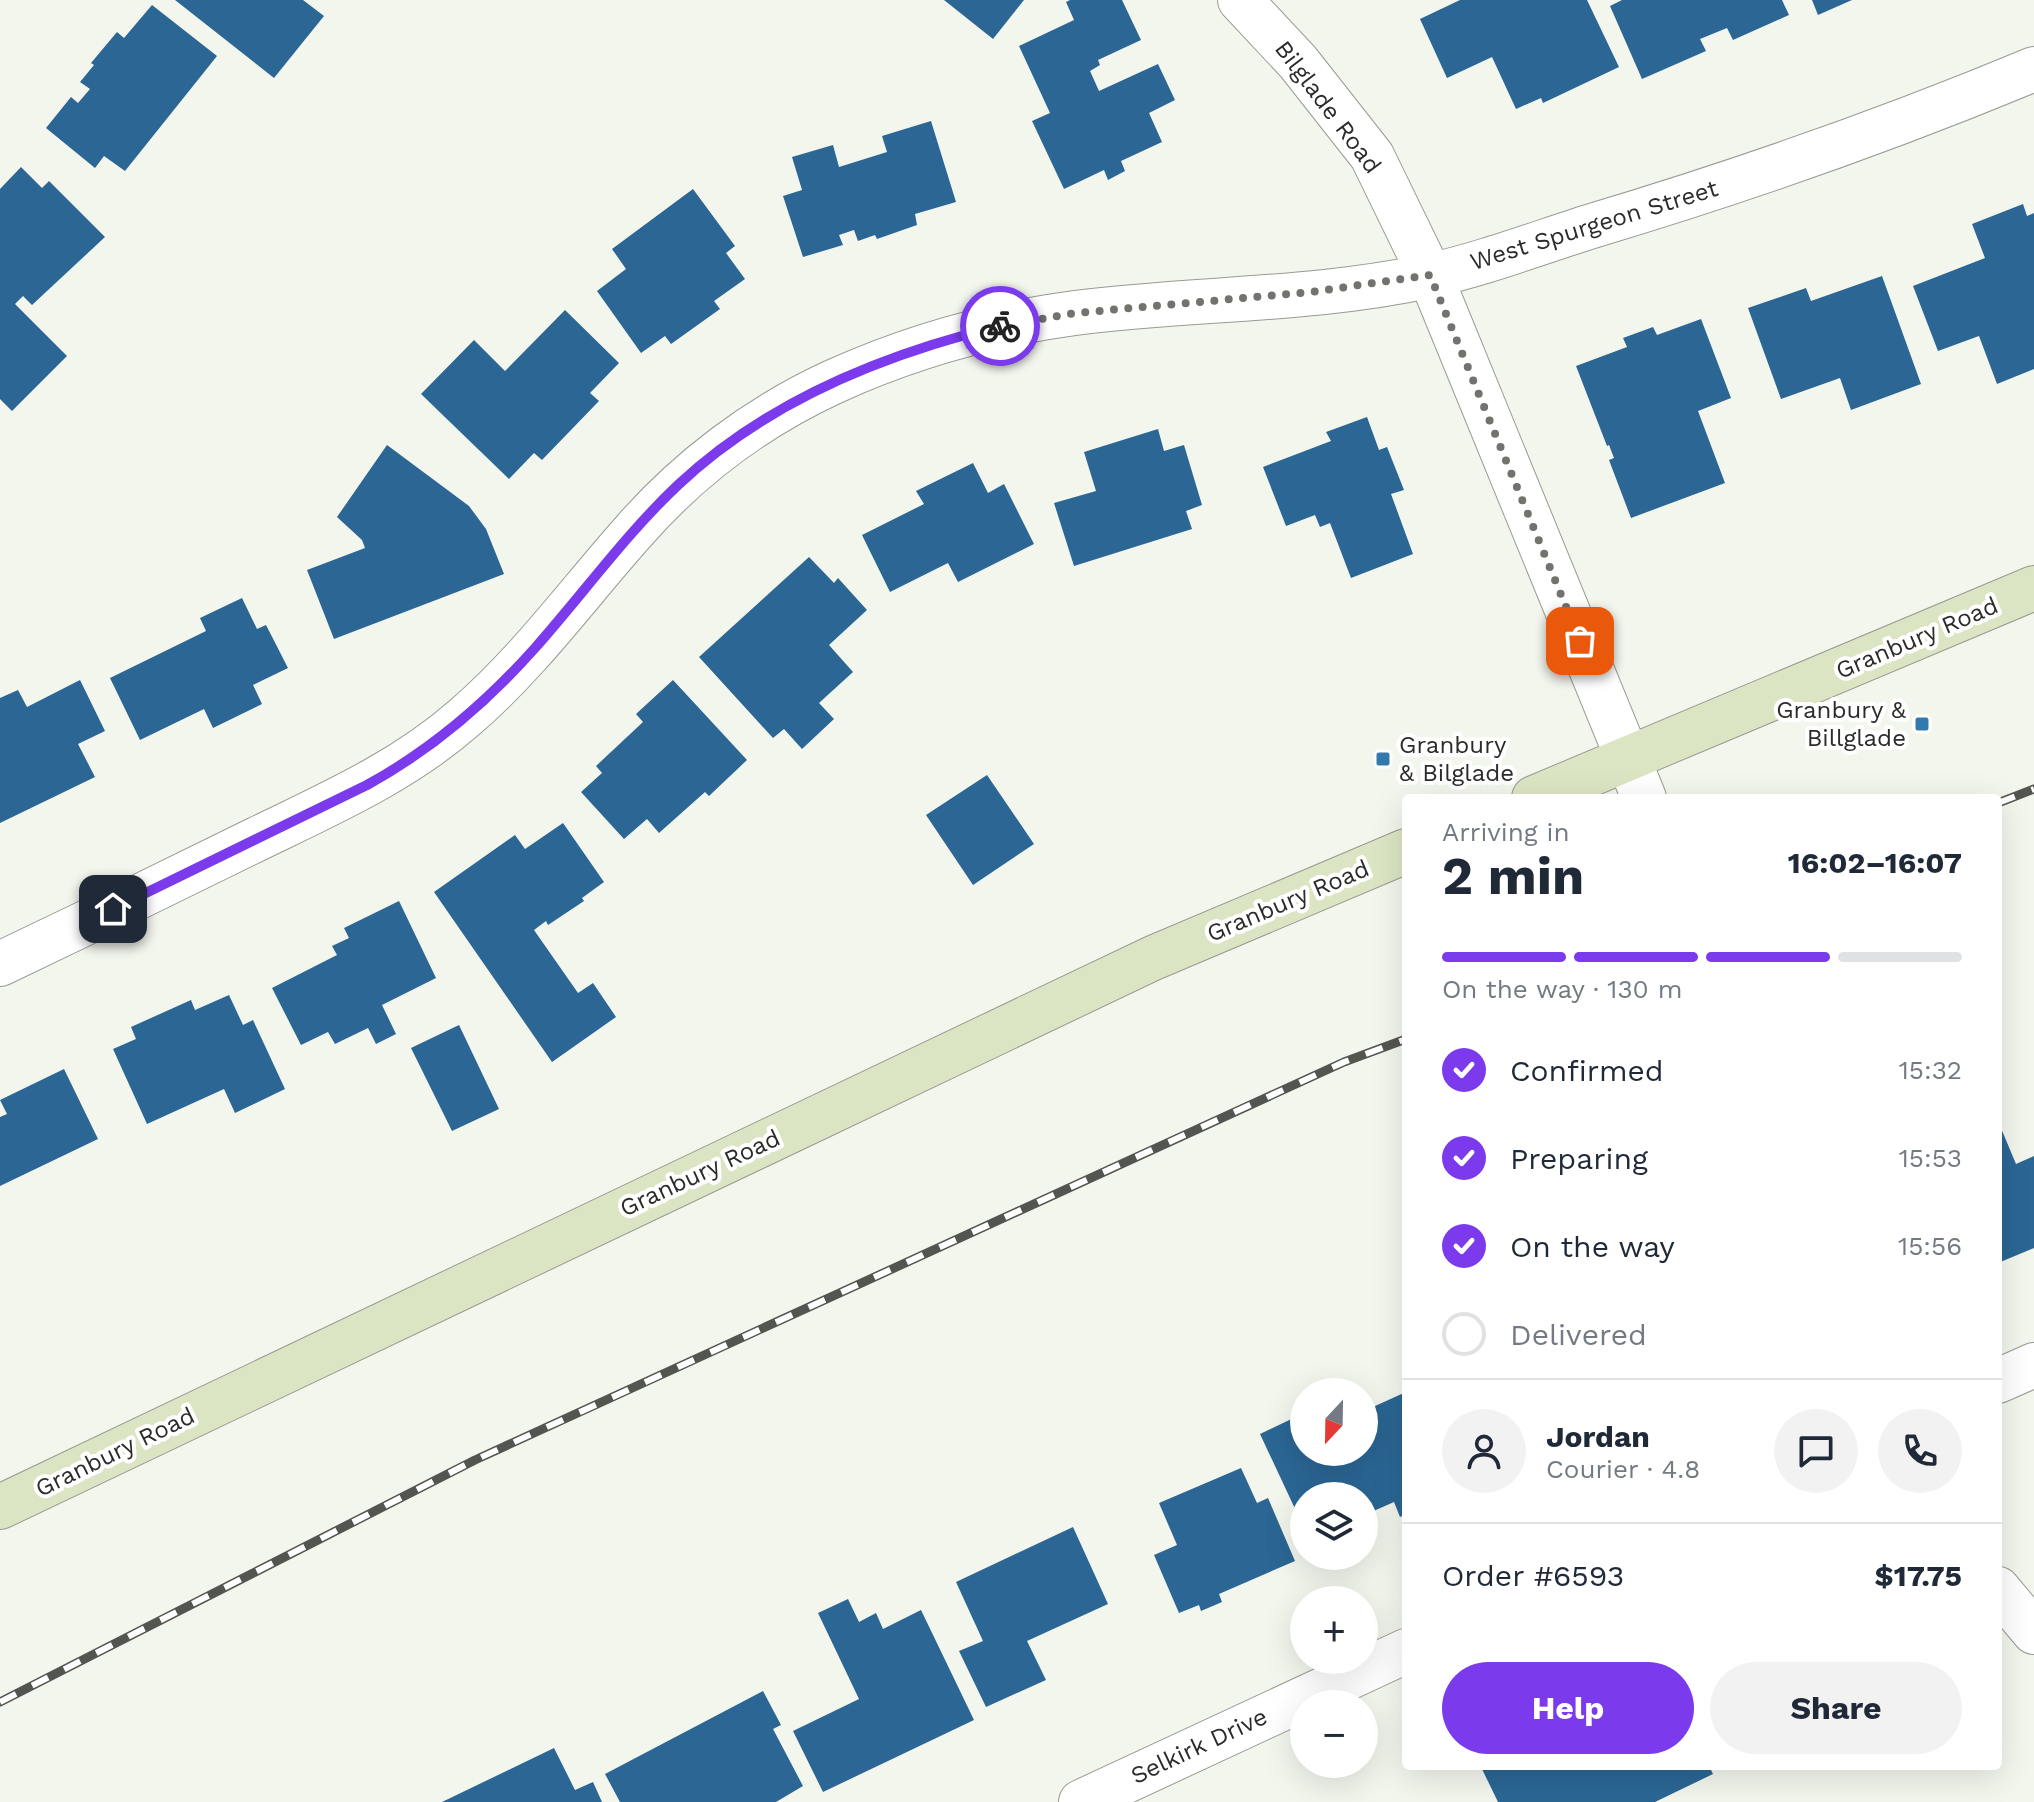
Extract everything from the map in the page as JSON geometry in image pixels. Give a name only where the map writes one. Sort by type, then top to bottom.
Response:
[{"type":"main road","name":"Granbury Road","points":[[1543,794],[2034,588]]},
{"type":"main road","name":"Granbury Road","points":[[0,1507],[1153,958],[1402,853]]},
{"type":"street","name":"Bilglade Road","points":[[1240,0],[1298,62],[1372,156],[1430,275],[1642,794]]},
{"type":"street","name":"West Spurgeon Street","points":[[0,964],[402,766],[465,718],[496,689],[535,648],[636,528],[679,484],[725,445],[829,384],[953,337],[1013,323],[1076,313],[1364,286],[1430,275],[1703,192],[1848,141],[2034,69]]},
{"type":"street","points":[[2002,1379],[2034,1365]]},
{"type":"street","points":[[2002,1594],[2034,1632]]},
{"type":"street","name":"Selkirk Drive","points":[[1081,1802],[1402,1653]]},
{"type":"building","points":[[175,0],[303,0],[324,16],[274,78]]},
{"type":"building","points":[[944,0],[1024,0],[993,39]]},
{"type":"building","points":[[1122,0],[1141,40],[1098,60],[1100,65],[1090,71],[1099,91],[1158,64],[1175,100],[1149,113],[1162,142],[1121,161],[1125,171],[1108,180],[1104,170],[1064,189],[1032,121],[1050,113],[1019,46],[1074,20],[1066,2]]},
{"type":"building","points":[[1460,0],[1587,0],[1619,67],[1543,103],[1541,98],[1516,109],[1492,57],[1447,78],[1420,19]]},
{"type":"building","points":[[1622,0],[1782,0],[1789,15],[1733,40],[1727,28],[1700,39],[1706,51],[1642,79],[1610,6]]},
{"type":"building","points":[[1812,0],[1852,0],[1818,15]]},
{"type":"building","points":[[152,5],[217,56],[125,171],[104,156],[95,168],[46,128],[71,97],[78,103],[90,89],[80,82],[94,65],[91,63],[117,32],[124,38]]},
{"type":"building","points":[[931,121],[956,202],[915,214],[917,225],[877,239],[875,235],[858,241],[854,230],[839,235],[843,245],[803,257],[783,196],[802,190],[792,157],[833,145],[839,167],[887,152],[882,136]]},
{"type":"building","points":[[21,167],[42,188],[49,181],[105,237],[32,305],[23,296],[15,304],[67,356],[12,411],[0,399],[0,189]]},
{"type":"building","points":[[693,189],[735,246],[726,253],[745,279],[714,301],[720,309],[671,344],[665,336],[641,353],[597,291],[626,269],[612,249]]},
{"type":"building","points":[[2023,204],[2027,216],[2034,213],[2034,369],[1997,384],[1979,336],[1938,351],[1913,286],[1985,258],[1972,224]]},
{"type":"building","points":[[1882,276],[1921,384],[1851,410],[1840,378],[1781,399],[1748,308],[1806,288],[1811,301]]},
{"type":"building","points":[[565,310],[619,363],[590,393],[599,401],[542,460],[534,453],[509,479],[421,394],[474,340],[505,371]]},
{"type":"building","points":[[1701,319],[1731,398],[1698,411],[1725,483],[1631,518],[1609,460],[1614,458],[1576,366],[1627,347],[1623,338],[1653,327],[1657,335]]},
{"type":"building","points":[[1367,417],[1379,450],[1387,447],[1404,490],[1391,494],[1413,554],[1351,578],[1330,523],[1320,527],[1315,515],[1286,526],[1263,467],[1331,441],[1326,432]]},
{"type":"building","points":[[1158,429],[1164,451],[1184,445],[1202,505],[1186,511],[1192,529],[1074,566],[1054,503],[1096,491],[1084,452]]},
{"type":"building","points":[[387,445],[469,506],[486,529],[504,574],[334,639],[307,570],[365,548],[362,540],[337,517]]},
{"type":"building","points":[[973,463],[988,493],[1004,484],[1034,544],[958,582],[948,563],[890,592],[862,535],[924,504],[916,491]]},
{"type":"building","points":[[809,557],[834,583],[838,578],[867,610],[829,645],[853,672],[819,703],[834,719],[802,749],[784,729],[773,738],[699,657]]},
{"type":"building","points":[[242,598],[257,629],[266,625],[288,668],[253,685],[262,704],[213,728],[204,709],[140,740],[110,678],[206,631],[200,618]]},
{"type":"building","points":[[80,680],[105,731],[78,744],[95,777],[0,823],[0,698],[18,690],[27,707]]},
{"type":"building","points":[[673,680],[747,760],[709,796],[705,792],[659,833],[647,819],[624,839],[581,792],[602,773],[596,766],[643,722],[636,714]]},
{"type":"building","points":[[987,775],[1034,844],[973,885],[926,815]]},
{"type":"building","points":[[563,823],[604,882],[582,898],[584,901],[548,925],[546,921],[534,930],[578,993],[593,983],[616,1017],[552,1062],[434,892],[515,835],[525,849]]},
{"type":"building","points":[[399,901],[436,978],[382,1005],[396,1034],[376,1044],[368,1028],[335,1044],[328,1032],[301,1045],[272,988],[337,955],[332,946],[349,938],[344,928]]},
{"type":"building","points":[[229,995],[243,1025],[253,1020],[285,1089],[235,1113],[224,1089],[147,1124],[113,1049],[136,1039],[131,1027],[191,1000],[195,1010]]},
{"type":"building","points":[[459,1025],[499,1109],[452,1131],[411,1048]]},
{"type":"building","points":[[64,1069],[98,1139],[0,1186],[0,1117],[7,1114],[0,1100]]},
{"type":"building","points":[[2002,1131],[2016,1164],[2034,1156],[2034,1248],[2002,1261]]},
{"type":"building","points":[[1402,1394],[1402,1516],[1394,1502],[1378,1509],[1378,1482],[1290,1482],[1290,1498],[1260,1434],[1290,1420],[1290,1466],[1378,1466],[1378,1405]]},
{"type":"building","points":[[1241,1468],[1257,1503],[1268,1498],[1290,1549],[1290,1563],[1219,1594],[1222,1602],[1201,1611],[1199,1605],[1179,1613],[1154,1555],[1177,1545],[1159,1503]]},
{"type":"building","points":[[1073,1527],[1108,1604],[1027,1641],[1046,1680],[986,1707],[959,1651],[983,1641],[956,1582]]},
{"type":"building","points":[[848,1599],[859,1622],[876,1613],[883,1629],[921,1610],[974,1720],[823,1792],[793,1731],[859,1699],[818,1613]]},
{"type":"building","points":[[763,1691],[781,1725],[773,1729],[803,1786],[776,1802],[620,1802],[605,1774]]},
{"type":"building","points":[[554,1748],[575,1790],[593,1782],[602,1802],[442,1802]]},
{"type":"building","points":[[1482,1770],[1711,1770],[1713,1774],[1655,1802],[1498,1802]]},
{"type":"railway","points":[[2002,801],[2034,789]]},
{"type":"railway","points":[[0,1702],[475,1460],[1344,1062],[1402,1040]]},
{"type":"way so far","points":[[1000,326],[1076,313],[1311,292],[1430,275],[1580,641]]},
{"type":"place","name":"Granbury & Billglade","points":[[1922,724]]},
{"type":"place","name":"Granbury & Bilglade","points":[[1383,759]]},
{"type":"route","points":[[113,909],[367,785],[402,766],[435,742],[496,689],[535,648],[636,528],[679,484],[725,445],[829,384],[953,337],[1000,326]]}]
